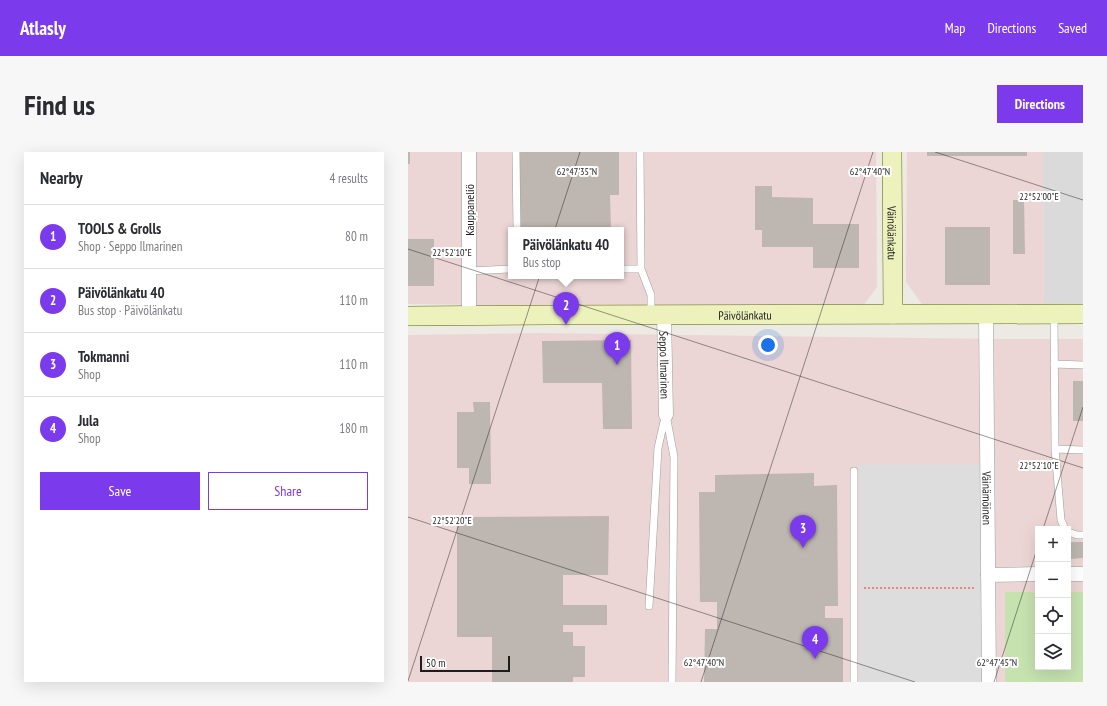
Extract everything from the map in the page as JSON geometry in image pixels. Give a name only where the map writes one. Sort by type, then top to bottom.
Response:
[{"type":"street","name":"Kauppaneliö","points":[[469,152],[469,316]]},
{"type":"street","name":"Väinölänkatu","points":[[892,152],[893,314]]},
{"type":"street","name":"Päivölänkatu","points":[[408,316],[658,314],[1083,314]]},
{"type":"street","name":"Seppo Ilmarinen","points":[[658,314],[666,415]]},
{"type":"street","name":"Väinämöinen","points":[[986,314],[989,682]]},
{"type":"street","points":[[988,581],[1035,574]]},
{"type":"street","points":[[1071,574],[1083,574]]},
{"type":"lane","points":[[516,152],[517,227]]},
{"type":"lane","points":[[640,152],[641,269],[658,314]]},
{"type":"lane","points":[[469,271],[508,269]]},
{"type":"lane","points":[[624,269],[641,269]]},
{"type":"lane","points":[[1054,314],[1055,449],[1061,520],[1064,526]]},
{"type":"lane","points":[[1054,364],[1083,365]]},
{"type":"lane","points":[[649,606],[658,448],[666,415]]},
{"type":"lane","points":[[666,415],[674,457],[672,682]]},
{"type":"lane","points":[[1055,449],[1083,450]]},
{"type":"lane","points":[[854,471],[854,682]]},
{"type":"lane","points":[[1071,533],[1083,535]]},
{"type":"path","points":[[854,588],[988,581]]},
{"type":"shaded area","points":[[408,152],[876,152],[877,287],[863,306],[635,307],[408,304]]},
{"type":"shaded area","points":[[907,152],[1043,152],[1044,305],[924,307],[906,282]]},
{"type":"shaded area","points":[[1043,152],[1083,152],[1083,304],[1044,305]]},
{"type":"shaded area","points":[[537,333],[1083,339],[1083,592],[1071,592],[1071,526],[1035,526],[1035,592],[1005,592],[1005,682],[408,682],[408,335]]},
{"type":"shaded area","points":[[859,464],[981,464],[981,682],[859,682]]},
{"type":"green space","points":[[1005,592],[1035,592],[1035,670],[1071,670],[1071,592],[1083,592],[1083,682],[1005,682]]},
{"type":"building","points":[[408,152],[410,152],[410,164],[408,164]]},
{"type":"building","points":[[520,152],[619,152],[619,195],[610,195],[611,227],[520,227]]},
{"type":"building","points":[[927,152],[1027,152],[1027,156],[927,156]]},
{"type":"building","points":[[755,186],[772,186],[772,197],[813,198],[813,224],[859,224],[859,268],[813,268],[813,247],[762,247],[762,230],[755,230]]},
{"type":"building","points":[[1013,200],[1024,200],[1025,254],[1013,254]]},
{"type":"building","points":[[945,227],[990,227],[990,285],[945,285]]},
{"type":"building","points":[[408,239],[434,239],[434,286],[408,286]]},
{"type":"building","points":[[631,340],[632,429],[603,429],[602,383],[543,383],[542,341]]},
{"type":"building","points":[[1073,381],[1083,381],[1083,421],[1073,421]]},
{"type":"building","points":[[473,402],[490,402],[491,484],[469,484],[469,468],[457,468],[457,412],[474,412]]},
{"type":"building","points":[[814,473],[814,486],[837,485],[838,606],[825,606],[825,618],[843,618],[843,682],[704,682],[705,629],[717,629],[717,602],[700,602],[699,492],[715,492],[715,475]]},
{"type":"building","points":[[609,516],[608,575],[563,575],[563,605],[607,605],[607,625],[563,625],[563,632],[573,632],[573,646],[585,646],[585,677],[573,677],[573,682],[492,682],[492,637],[457,637],[457,517]]},
{"type":"building","points":[[1071,542],[1083,542],[1083,558],[1071,559]]},
{"type":"place","name":"Päivölänkatu 40","points":[[566,325]]},
{"type":"place","name":"TOOLS & Grolls","points":[[617,365]]},
{"type":"place","name":"Tokmanni","points":[[803,548]]},
{"type":"place","name":"Jula","points":[[815,659]]}]
